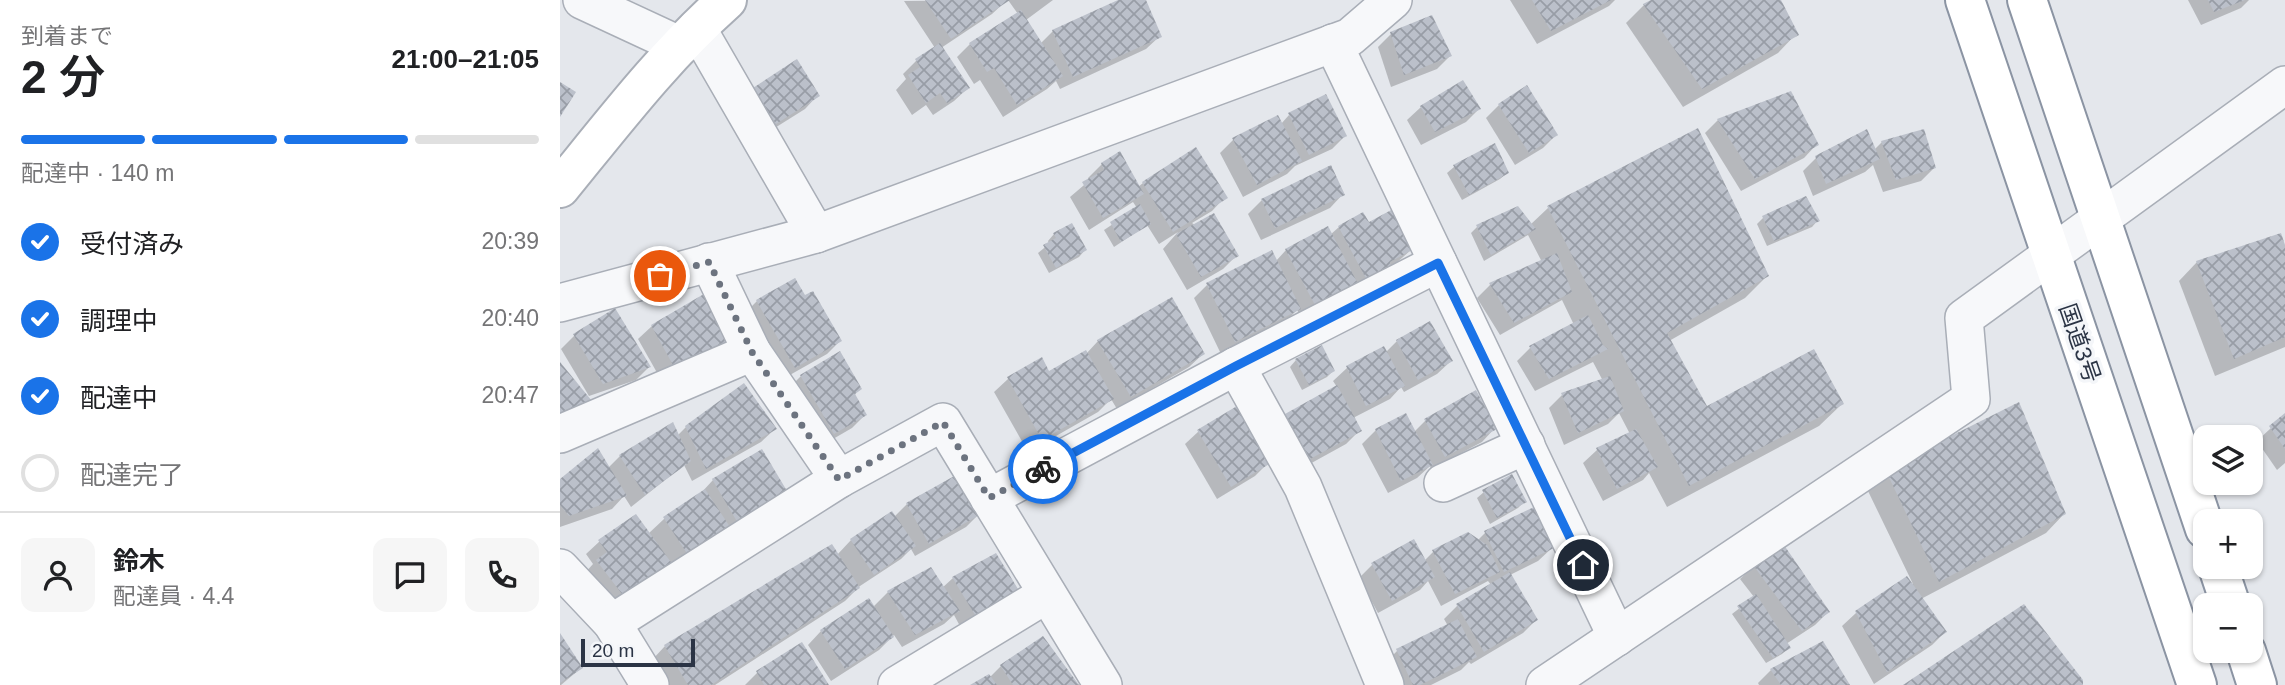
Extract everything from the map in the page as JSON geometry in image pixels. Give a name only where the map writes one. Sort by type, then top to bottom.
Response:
[{"type":"main road","points":[[560,188],[630,101],[727,0]]},
{"type":"main road","name":"国道3号","points":[[1965,0],[2197,685]]},
{"type":"main road","points":[[2027,0],[2199,509]]},
{"type":"main road","points":[[2250,663],[2258,685]]},
{"type":"street","points":[[582,0],[689,37],[817,234]]},
{"type":"street","points":[[560,303],[817,234],[1350,37],[1392,0]]},
{"type":"street","points":[[1334,43],[1617,637]]},
{"type":"street","points":[[1545,685],[1971,399],[1964,318],[2285,85]]},
{"type":"street","points":[[709,262],[752,352],[839,480]]},
{"type":"street","points":[[989,498],[1236,366],[1438,263]]},
{"type":"street","points":[[560,434],[752,352]]},
{"type":"street","points":[[1236,366],[1303,487],[1385,685]]},
{"type":"street","points":[[612,622],[839,480],[943,422],[1102,685]]},
{"type":"street","points":[[1443,483],[1526,445]]},
{"type":"street","points":[[560,568],[612,622],[650,685]]},
{"type":"street","points":[[897,685],[1047,594]]},
{"type":"building","points":[[925,0],[1010,0],[951,39]]},
{"type":"building","points":[[1118,0],[1146,0],[1162,37],[1073,77],[1052,30]]},
{"type":"building","points":[[1532,0],[1611,0],[1551,31]]},
{"type":"building","points":[[1651,0],[1781,0],[1799,35],[1702,89],[1643,4]]},
{"type":"building","points":[[2208,0],[2245,0],[2214,12]]},
{"type":"building","points":[[1021,10],[1063,76],[1017,105],[994,68],[987,72],[969,43]]},
{"type":"building","points":[[1432,15],[1452,56],[1404,75],[1390,32]]},
{"type":"building","points":[[940,43],[970,88],[947,103],[940,93],[926,103],[908,75],[920,67],[915,59]]},
{"type":"building","points":[[797,59],[820,96],[776,124],[753,88]]},
{"type":"building","points":[[1463,80],[1481,109],[1435,132],[1420,106]]},
{"type":"building","points":[[560,82],[576,92],[560,117]]},
{"type":"building","points":[[1527,85],[1558,135],[1529,153],[1498,104]]},
{"type":"building","points":[[1791,91],[1819,145],[1755,179],[1717,119]]},
{"type":"building","points":[[1326,94],[1347,136],[1309,155],[1288,113]]},
{"type":"building","points":[[1278,115],[1302,161],[1257,185],[1232,138]]},
{"type":"building","points":[[1698,128],[1769,276],[1667,333],[1707,406],[1814,349],[1844,404],[1689,486],[1547,206]]},
{"type":"building","points":[[1867,129],[1880,159],[1826,184],[1815,156]]},
{"type":"building","points":[[1924,129],[1936,168],[1896,180],[1881,141]]},
{"type":"building","points":[[1495,143],[1509,173],[1469,195],[1453,165]]},
{"type":"building","points":[[1196,147],[1228,198],[1173,232],[1142,182]]},
{"type":"building","points":[[1120,151],[1144,194],[1103,218],[1082,182],[1104,170],[1101,163]]},
{"type":"building","points":[[1331,165],[1345,195],[1275,228],[1261,199]]},
{"type":"building","points":[[1806,196],[1820,221],[1774,241],[1762,216]]},
{"type":"building","points":[[1140,204],[1151,224],[1121,242],[1110,222]]},
{"type":"building","points":[[1518,206],[1536,229],[1491,255],[1476,225]]},
{"type":"building","points":[[1393,209],[1414,249],[1390,262],[1392,275],[1370,286],[1338,226],[1363,212],[1369,222]]},
{"type":"building","points":[[1214,213],[1239,256],[1201,277],[1176,234]]},
{"type":"building","points":[[1072,223],[1087,250],[1056,268],[1043,245],[1056,238],[1053,233]]},
{"type":"building","points":[[1328,226],[1357,282],[1315,305],[1285,249]]},
{"type":"building","points":[[2281,233],[2285,245],[2285,337],[2234,359],[2196,261]]},
{"type":"building","points":[[1272,250],[1301,309],[1235,342],[1206,283]]},
{"type":"building","points":[[1557,253],[1572,292],[1514,323],[1489,283]]},
{"type":"building","points":[[795,278],[805,295],[813,291],[842,341],[795,368],[756,300]]},
{"type":"building","points":[[709,291],[737,341],[673,365],[651,325]]},
{"type":"building","points":[[1172,297],[1205,354],[1131,397],[1097,340]]},
{"type":"building","points":[[615,308],[651,367],[603,384],[573,334]]},
{"type":"building","points":[[1588,315],[1603,345],[1608,349],[1549,379],[1529,346]]},
{"type":"building","points":[[1430,321],[1453,361],[1418,380],[1396,340]]},
{"type":"building","points":[[1322,345],[1335,371],[1309,385],[1295,359]]},
{"type":"building","points":[[1384,346],[1405,386],[1366,406],[1346,366]]},
{"type":"building","points":[[1086,350],[1114,399],[1042,440],[1007,377],[1042,357],[1049,371]]},
{"type":"building","points":[[840,351],[862,389],[855,394],[867,415],[834,434],[800,375]]},
{"type":"building","points":[[560,362],[592,401],[560,426]]},
{"type":"building","points":[[1610,376],[1624,411],[1578,433],[1561,393]]},
{"type":"building","points":[[744,383],[777,429],[706,469],[685,426]]},
{"type":"building","points":[[1337,385],[1362,431],[1310,459],[1285,414]]},
{"type":"building","points":[[1476,390],[1497,429],[1445,457],[1424,419]]},
{"type":"building","points":[[2019,402],[2066,514],[1939,582],[1885,469]]},
{"type":"building","points":[[1237,406],[1271,463],[1231,487],[1197,430]]},
{"type":"building","points":[[1406,413],[1433,465],[1401,481],[1375,429]]},
{"type":"building","points":[[2285,413],[2285,449],[2269,426]]},
{"type":"building","points":[[673,422],[691,461],[645,495],[619,455]]},
{"type":"building","points":[[1636,429],[1658,467],[1617,489],[1596,448]]},
{"type":"building","points":[[598,448],[627,496],[569,516],[560,505],[560,479]]},
{"type":"building","points":[[762,449],[790,496],[739,525],[712,479]]},
{"type":"building","points":[[1512,474],[1527,502],[1497,518],[1482,490]]},
{"type":"building","points":[[956,475],[981,514],[929,544],[906,503]]},
{"type":"building","points":[[705,489],[732,530],[690,558],[663,517]]},
{"type":"building","points":[[1534,507],[1554,548],[1504,572],[1484,531]]},
{"type":"building","points":[[892,511],[916,546],[874,575],[850,539]]},
{"type":"building","points":[[636,514],[673,565],[622,594],[596,560],[607,552],[598,540]]},
{"type":"building","points":[[1468,532],[1487,545],[1500,572],[1455,594],[1432,550]]},
{"type":"building","points":[[1414,539],[1435,577],[1392,601],[1371,563]]},
{"type":"building","points":[[832,544],[860,588],[711,685],[688,685],[664,645]]},
{"type":"building","points":[[1784,545],[1830,612],[1802,631],[1753,565]]},
{"type":"building","points":[[996,553],[1021,594],[975,615],[952,577]]},
{"type":"building","points":[[931,567],[960,611],[915,635],[887,591]]},
{"type":"building","points":[[1510,572],[1538,620],[1484,652],[1456,604]]},
{"type":"building","points":[[1907,576],[1947,632],[1887,672],[1855,611]]},
{"type":"building","points":[[1756,594],[1791,648],[1773,658],[1737,606]]},
{"type":"building","points":[[869,598],[894,637],[845,669],[820,630]]},
{"type":"building","points":[[2024,604],[2083,680],[2083,685],[1903,685]]},
{"type":"building","points":[[1458,619],[1477,657],[1420,685],[1413,685],[1396,649]]},
{"type":"building","points":[[560,633],[583,668],[560,683]]},
{"type":"building","points":[[1043,636],[1079,685],[1013,685],[1000,665]]},
{"type":"building","points":[[1823,641],[1850,685],[1781,685],[1770,669]]},
{"type":"building","points":[[802,642],[829,685],[764,685],[756,671]]},
{"type":"building","points":[[989,674],[997,685],[970,685]]},
{"type":"way so far","points":[[660,276],[709,262],[752,352],[839,480],[943,422],[989,498],[1043,469]]},
{"type":"route","points":[[1043,469],[1438,263],[1583,565]]}]
